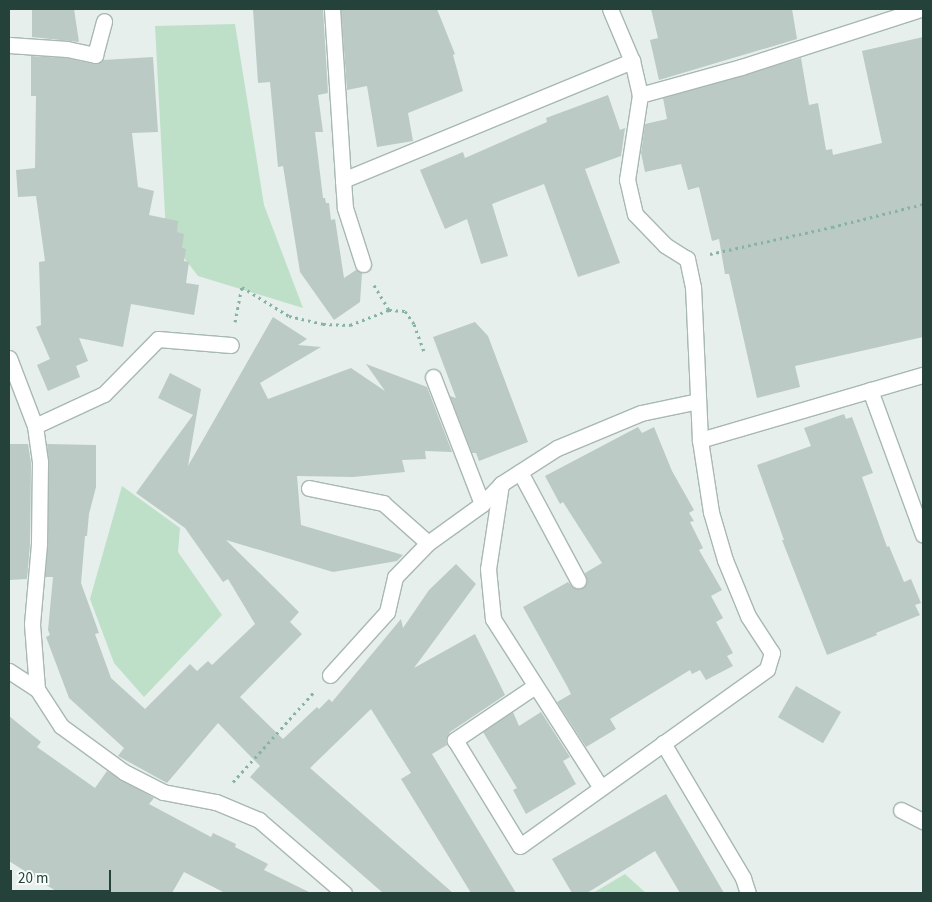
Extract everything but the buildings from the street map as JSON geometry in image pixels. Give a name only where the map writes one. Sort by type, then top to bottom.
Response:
[{"type":"street","points":[[332,9],[345,208],[363,264]]},
{"type":"street","points":[[535,686],[455,740],[520,846],[600,786],[767,669],[772,653],[748,616],[725,560],[711,512],[700,440],[693,287],[687,259],[665,245],[635,214],[627,180],[640,95],[632,61],[610,9]]},
{"type":"street","points":[[640,95],[742,67],[921,9]]},
{"type":"street","points":[[9,45],[66,50],[95,55],[104,21]]},
{"type":"street","points":[[343,180],[632,61]]},
{"type":"street","points":[[35,426],[104,394],[158,340],[231,345]]},
{"type":"street","points":[[9,358],[35,426],[40,462],[39,544],[32,624],[37,689]]},
{"type":"street","points":[[700,440],[923,376]]},
{"type":"street","points":[[433,377],[482,504]]},
{"type":"street","points":[[870,390],[923,535]]},
{"type":"street","points":[[330,675],[387,612],[395,577],[428,542],[482,504],[501,484],[557,448],[641,413],[698,401]]},
{"type":"street","points":[[520,472],[578,580]]},
{"type":"street","points":[[501,484],[488,569],[493,619],[600,786]]},
{"type":"street","points":[[309,488],[382,503],[428,542]]},
{"type":"street","points":[[9,671],[37,689],[61,726],[124,772],[163,792],[216,802],[259,820],[344,893]]},
{"type":"street","points":[[663,743],[743,878],[748,893]]},
{"type":"street","points":[[901,810],[923,821]]},
{"type":"path","points":[[720,251],[832,227],[923,204]]},
{"type":"path","points":[[231,345],[242,287],[289,316],[323,324],[350,325],[389,310],[406,311],[414,324],[433,377]]},
{"type":"path","points":[[216,802],[259,750],[330,675]]},
{"type":"green space","points":[[235,24],[264,205],[303,308],[198,276],[166,234],[155,26]]},
{"type":"green space","points":[[122,486],[180,528],[178,552],[222,615],[144,697],[114,663],[90,599]]},
{"type":"green space","points":[[625,874],[646,893],[593,893]]}]
